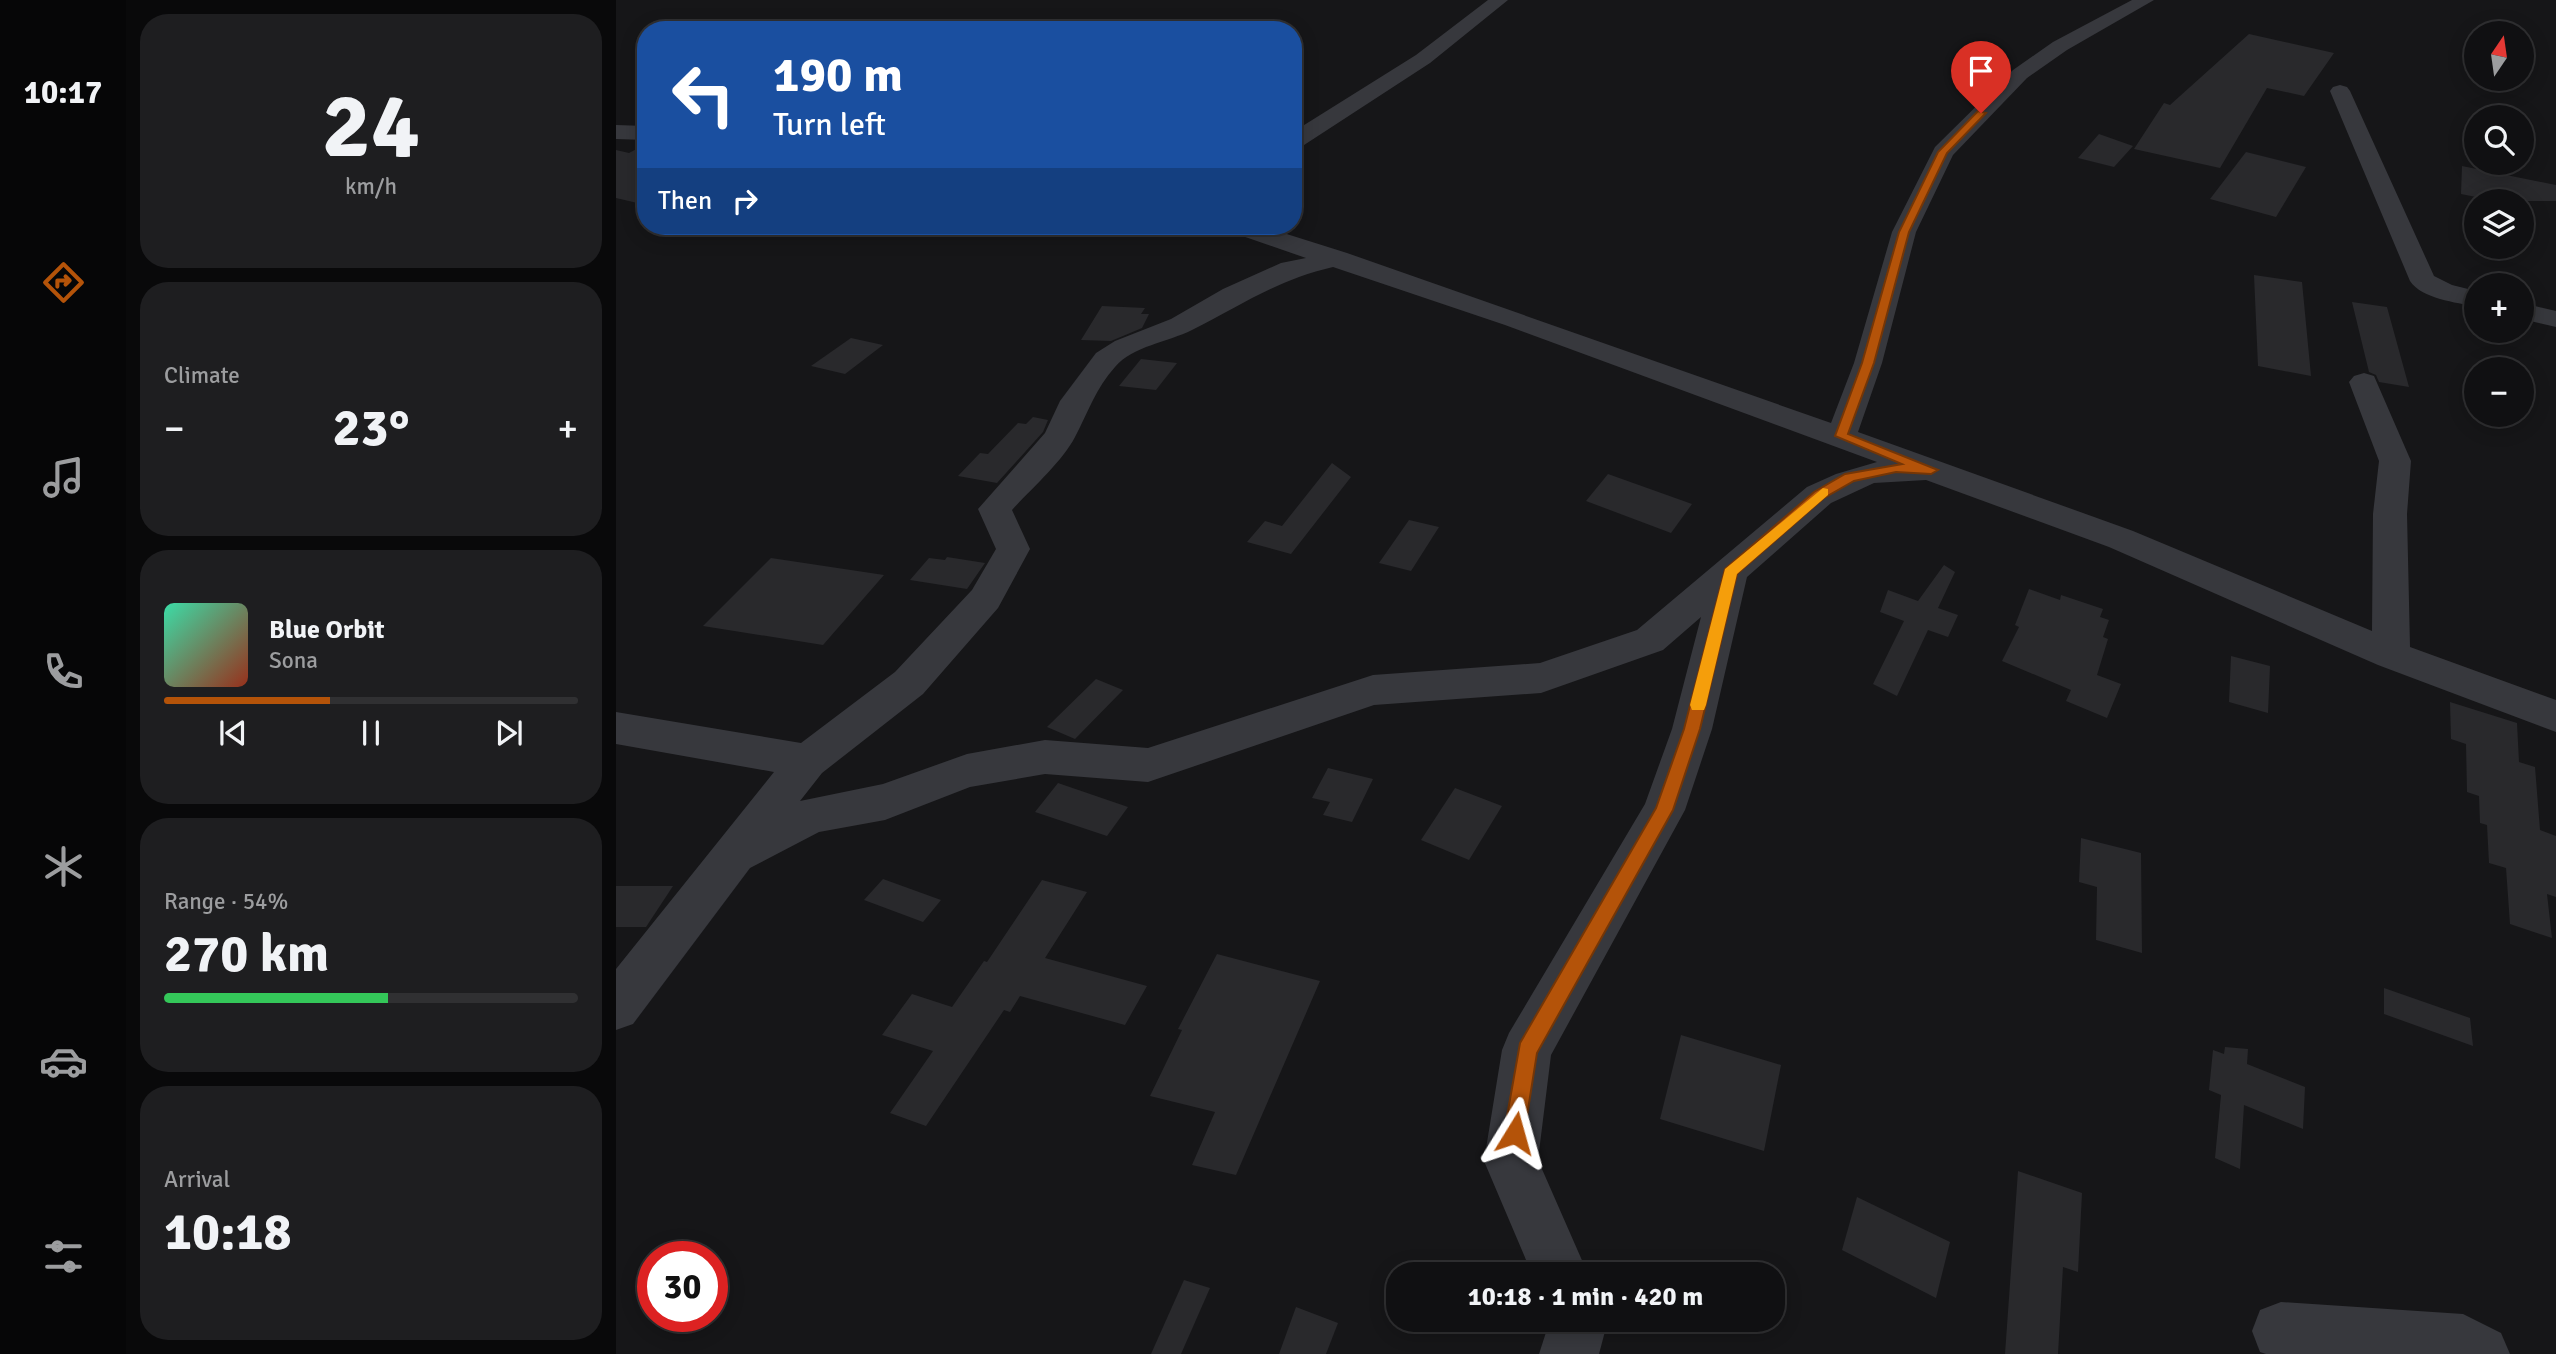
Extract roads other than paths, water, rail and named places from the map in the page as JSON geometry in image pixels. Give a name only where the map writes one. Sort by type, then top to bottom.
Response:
[{"type":"street","points":[[1302,136],[1423,59],[1499,0]]},
{"type":"street","points":[[1841,436],[1868,363],[1904,232],[1943,152],[2020,74],[2060,46],[2144,0]]},
{"type":"street","points":[[2340,91],[2423,281],[2443,291],[2464,296]]},
{"type":"street","points":[[616,132],[637,133]]},
{"type":"street","points":[[1265,235],[1338,258],[1841,436],[2121,539],[2391,655],[2556,716]]},
{"type":"street","points":[[616,1007],[807,761],[909,683],[985,599],[1013,549],[995,509],[1059,436],[1074,401],[1106,359],[1125,347],[1181,325],[1233,295],[1290,269],[1338,258]]},
{"type":"street","points":[[2534,314],[2556,319]]},
{"type":"street","points":[[2364,382],[2395,461],[2390,514],[2391,655]]},
{"type":"street","points":[[734,854],[812,816],[885,802],[967,771],[1045,757],[1149,765],[1373,690],[1541,678],[1650,640],[1819,495],[1850,477],[1896,468],[1931,470]]},
{"type":"street","points":[[1555,1262],[1511,1161],[1527,1051],[1664,810],[1692,729],[1730,572]]},
{"type":"street","points":[[616,727],[807,761]]},
{"type":"street","points":[[2281,1331],[2463,1343],[2480,1354]]},
{"type":"street","points":[[1569,1354],[1575,1332]]}]
